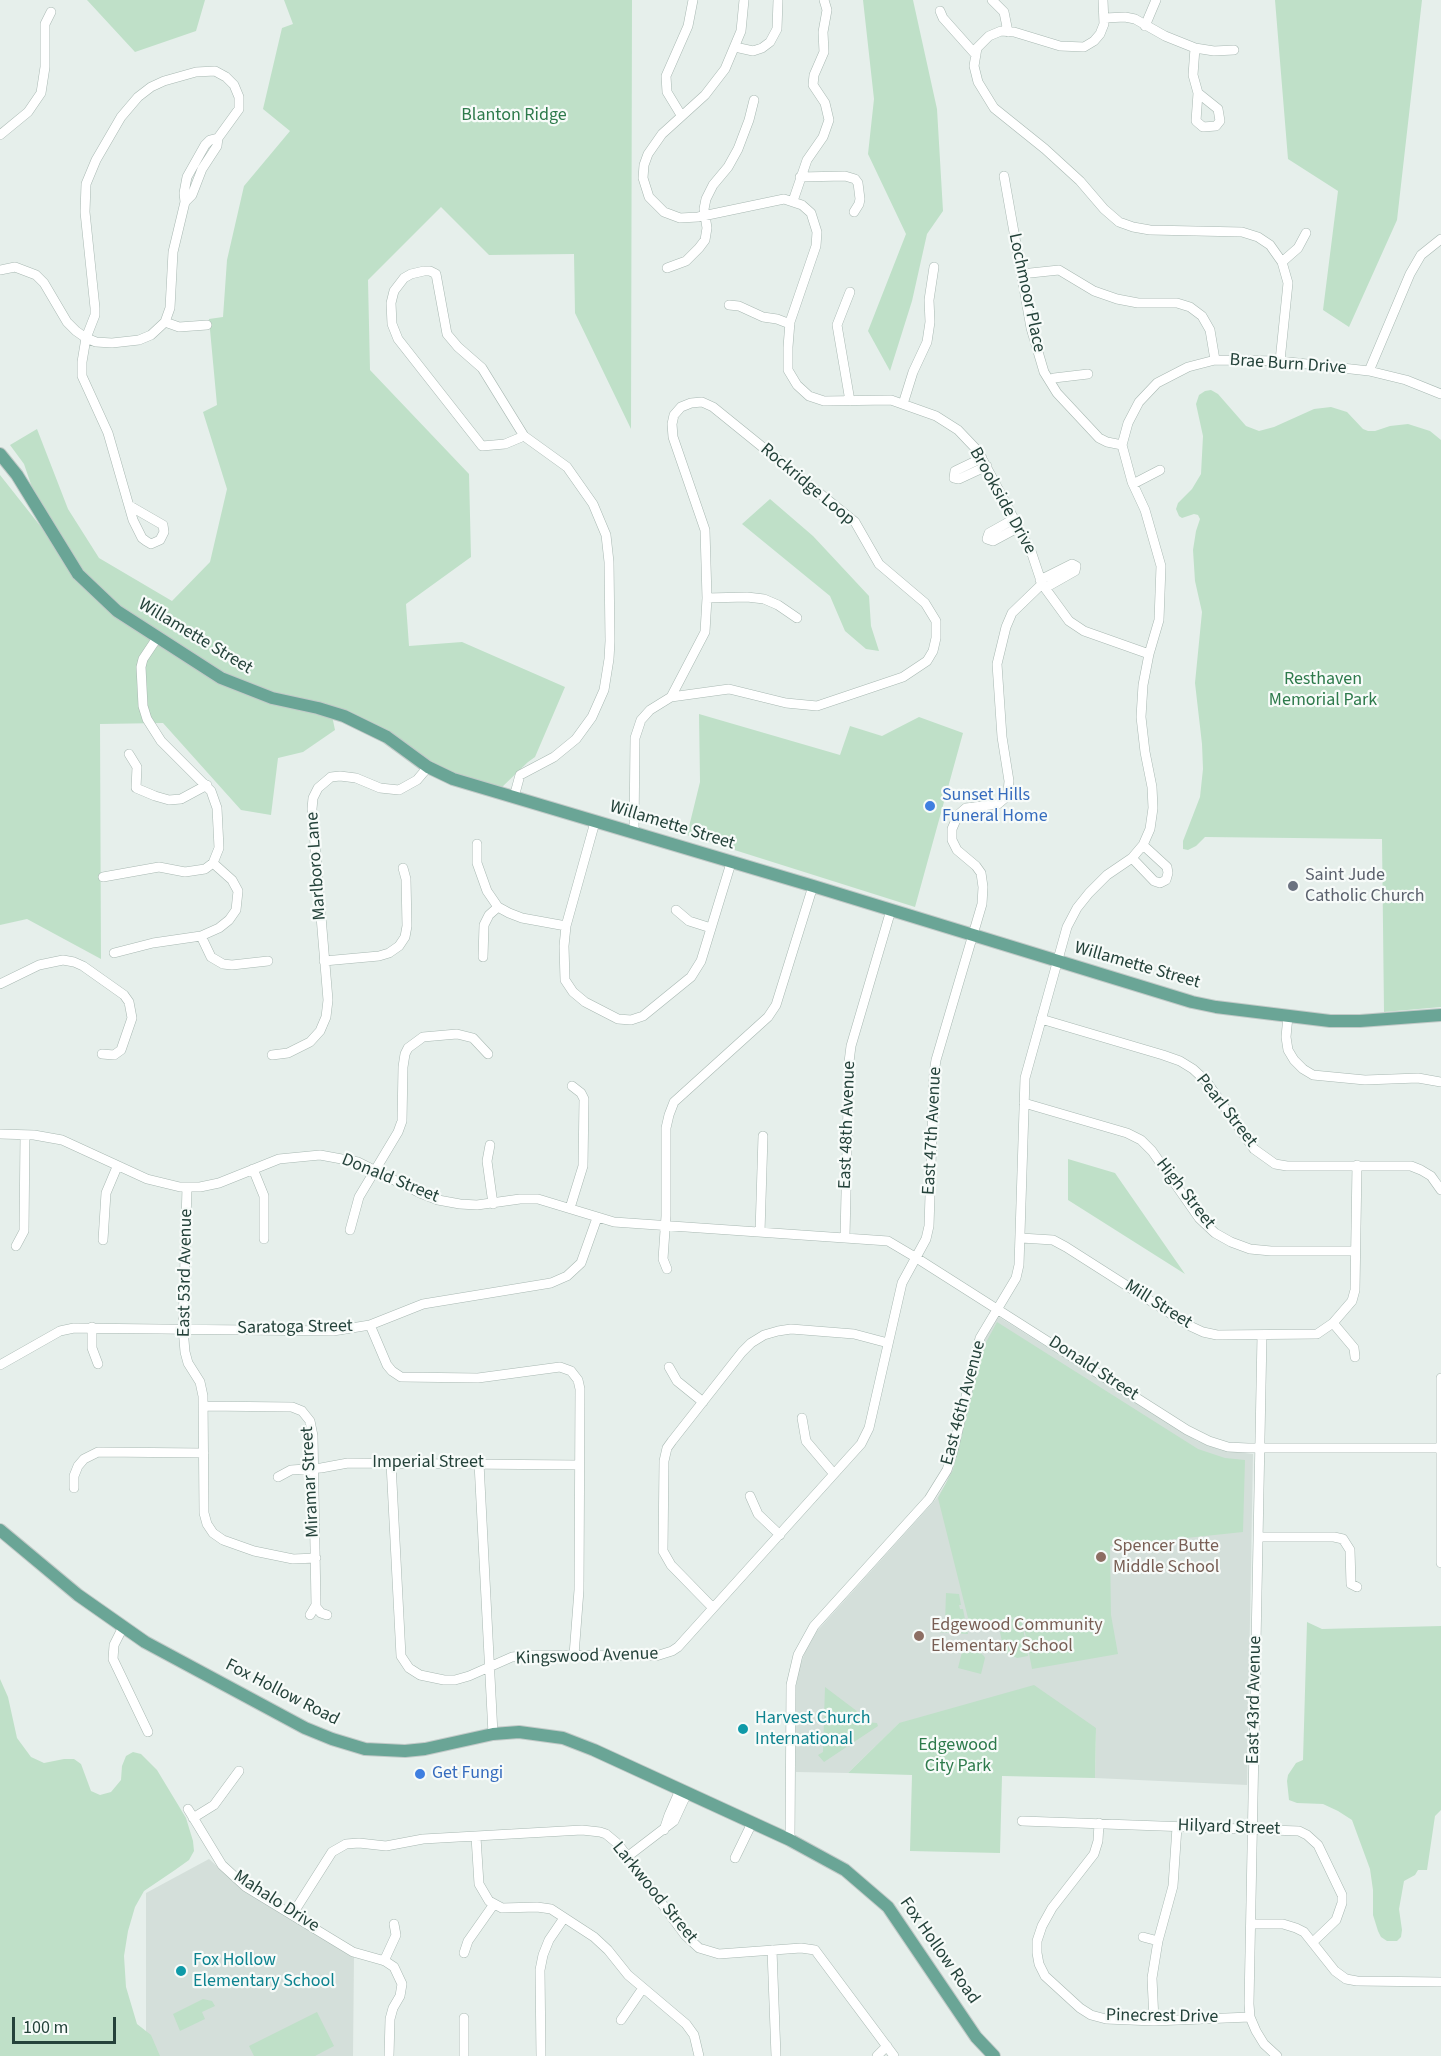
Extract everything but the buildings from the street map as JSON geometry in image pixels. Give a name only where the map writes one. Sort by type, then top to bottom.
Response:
[{"type":"main road","name":"Willamette Street","points":[[0,454],[17,475],[78,574],[117,611],[221,678],[244,689],[272,698],[331,711],[365,725],[387,737],[428,768],[453,779],[1192,1002],[1330,1021],[1441,1015]]},
{"type":"main road","name":"Fox Hollow Road","points":[[0,1530],[78,1595],[123,1627],[163,1652],[305,1728],[365,1749],[405,1751],[425,1749],[493,1734],[526,1732],[563,1738],[790,1840],[844,1870],[888,1907],[976,2037],[994,2056]]},
{"type":"street","points":[[681,115],[667,92],[666,80],[668,69],[688,26],[693,0]]},
{"type":"street","points":[[744,0],[742,23],[727,65],[712,88],[662,134],[651,149],[644,165],[644,183],[652,201],[667,214],[685,219],[768,201],[784,199],[793,201],[807,160],[826,132],[829,120],[825,103],[813,85],[814,75],[824,52],[823,32],[827,10],[824,0]]},
{"type":"street","points":[[735,47],[753,51],[770,42],[778,22],[778,0]]},
{"type":"street","points":[[992,0],[1004,12],[1008,32]]},
{"type":"street","points":[[1103,0],[1105,18],[1100,34],[1094,41],[1083,47],[1060,46],[1001,31],[989,36],[977,48],[974,66],[978,82],[994,108],[1045,149],[1119,222],[1149,230],[1223,230],[1250,234],[1270,245],[1282,262],[1288,283],[1280,361]]},
{"type":"street","points":[[1145,26],[1156,0]]},
{"type":"street","points":[[940,11],[941,17],[976,55]]},
{"type":"street","points":[[0,135],[28,112],[41,93],[45,68],[45,22],[51,12]]},
{"type":"street","points":[[1105,18],[1135,19],[1145,26],[1195,48],[1234,51]]},
{"type":"street","points":[[1195,48],[1193,75],[1198,93]]},
{"type":"street","points":[[0,270],[15,267],[36,275],[44,283],[67,322],[86,338],[104,343],[139,340],[151,335],[165,322],[170,308],[173,252],[185,202],[192,195],[202,169],[217,146],[218,138],[238,112],[239,97],[231,81],[209,70],[158,84],[145,91],[126,110],[96,160],[86,184],[85,212],[95,315],[86,338],[82,376],[108,433],[130,506]]},
{"type":"street","points":[[667,268],[686,261],[703,244],[706,234],[704,209],[708,195],[733,160],[749,120],[754,99]]},
{"type":"street","points":[[800,177],[845,176],[855,179],[858,183],[860,204],[854,212]]},
{"type":"street","name":"Lochmoor Place","points":[[1004,176],[1035,348],[1049,381],[1066,404],[1099,438],[1122,445]]},
{"type":"street","name":"Brookside Drive","points":[[793,201],[811,213],[817,232],[816,246],[790,324],[788,370],[797,385],[809,396],[824,401],[891,400],[936,416],[958,430],[985,462],[1031,551],[1043,584],[1069,621],[1084,631],[1149,654]]},
{"type":"street","points":[[1282,262],[1298,248],[1306,233]]},
{"type":"street","points":[[1369,371],[1410,274],[1421,255],[1441,238]]},
{"type":"street","points":[[903,404],[913,372],[927,342],[930,322],[928,300],[934,267]]},
{"type":"street","points":[[1021,274],[1059,270],[1094,291],[1116,299],[1138,303],[1177,303],[1190,307],[1202,316],[1210,330],[1215,360]]},
{"type":"street","points":[[514,797],[520,775],[554,757],[576,740],[584,730],[604,690],[610,641],[609,562],[606,535],[593,504],[567,467],[524,436],[482,368],[447,334],[438,278],[434,273],[427,271],[407,276],[397,285],[392,296],[391,311],[396,337],[482,446],[506,444],[524,436]]},
{"type":"street","points":[[850,292],[837,325],[850,400]]},
{"type":"street","points":[[729,304],[790,324]]},
{"type":"street","points":[[165,322],[179,327],[207,325]]},
{"type":"street","name":"Brae Burn Drive","points":[[1122,445],[1128,423],[1139,402],[1157,383],[1188,367],[1215,360],[1280,361],[1369,371],[1406,380],[1441,394]]},
{"type":"street","points":[[1049,381],[1088,374]]},
{"type":"street","name":"Rockridge Loop","points":[[697,402],[713,407],[855,522],[879,564],[925,603],[936,621],[936,638],[933,651],[927,661],[903,677],[817,706],[786,703],[729,689],[671,697],[705,632],[707,598],[705,530],[672,430],[673,419],[678,410],[685,404],[697,402]]},
{"type":"street","points":[[1057,962],[1067,927],[1077,908],[1107,875],[1132,858],[1143,844],[1150,829],[1153,807],[1141,717],[1143,685],[1159,620],[1161,566],[1145,510],[1133,484],[1122,445]]},
{"type":"street","points":[[1133,484],[1160,470]]},
{"type":"street","name":"East 47th Avenue","points":[[915,1257],[926,1239],[929,1226],[936,1060],[982,904],[982,878],[976,866],[961,855],[956,848],[952,840],[952,829],[958,815],[966,808],[998,804],[1008,793],[1009,781],[1003,745],[997,664],[1006,627],[1012,613],[1043,584]]},
{"type":"street","points":[[707,598],[764,599],[797,618]]},
{"type":"street","points":[[104,877],[159,867],[185,872],[204,869],[213,863],[219,848],[217,808],[214,798],[207,785],[161,741],[147,719],[143,706],[141,667],[143,658],[157,638]]},
{"type":"street","points":[[682,677],[680,692],[693,694]]},
{"type":"street","points":[[634,833],[636,732],[641,720],[650,710],[671,697]]},
{"type":"street","points":[[129,754],[136,767],[136,788],[155,796],[169,800],[181,799],[207,785]]},
{"type":"street","name":"Marlboro Lane","points":[[272,1055],[288,1053],[310,1042],[320,1031],[326,1017],[328,999],[312,809],[313,798],[318,788],[331,777],[340,776],[356,778],[380,788],[399,790],[417,780],[428,768]]},
{"type":"street","points":[[595,822],[566,927],[564,946],[566,980],[573,992],[585,1002],[618,1019],[631,1020],[643,1016],[691,977],[701,961],[731,863]]},
{"type":"street","points":[[477,844],[477,863],[487,891],[498,907],[522,918],[566,927]]},
{"type":"street","points":[[1132,858],[1154,881],[1160,883],[1166,880],[1167,867],[1143,844]]},
{"type":"street","points":[[114,953],[153,943],[201,936],[219,928],[229,920],[238,903],[238,891],[236,885],[213,863]]},
{"type":"street","points":[[324,961],[379,956],[399,946],[405,937],[407,926],[406,879],[403,868]]},
{"type":"street","points":[[667,1269],[663,1262],[666,1128],[669,1115],[674,1102],[768,1017],[776,1005],[813,886]]},
{"type":"street","points":[[483,957],[484,925],[489,915],[498,907]]},
{"type":"street","points":[[676,910],[689,921],[711,928]]},
{"type":"street","name":"East 48th Avenue","points":[[845,1237],[851,1046],[891,910]]},
{"type":"street","points":[[201,936],[211,957],[223,964],[268,961]]},
{"type":"street","points":[[0,984],[39,965],[63,960],[83,966],[124,994],[132,1012],[128,1032],[120,1052],[111,1055],[102,1054]]},
{"type":"street","name":"East 46th Avenue","points":[[790,1840],[791,1685],[798,1655],[813,1626],[929,1499],[939,1484],[953,1451],[980,1338],[1016,1278],[1020,1265],[1025,1078],[1057,962]]},
{"type":"street","points":[[1288,1016],[1286,1037],[1288,1050],[1293,1060],[1313,1075],[1365,1080],[1418,1078],[1441,1082]]},
{"type":"street","name":"Pearl Street","points":[[1041,1019],[1163,1055],[1193,1069],[1206,1081],[1254,1149],[1275,1164],[1287,1166],[1404,1166],[1416,1168],[1431,1176],[1441,1190]]},
{"type":"street","points":[[350,1230],[355,1205],[398,1132],[402,1121],[404,1061],[411,1044],[429,1035],[457,1034],[473,1038],[488,1054]]},
{"type":"street","points":[[570,1208],[583,1166],[584,1099],[581,1093],[572,1086]]},
{"type":"street","name":"High Street","points":[[1024,1102],[1127,1133],[1141,1140],[1152,1151],[1199,1218],[1215,1233],[1230,1242],[1250,1249],[1271,1251],[1356,1251]]},
{"type":"street","name":"Donald Street","points":[[0,1134],[47,1136],[62,1140],[117,1167],[159,1183],[187,1187],[219,1183],[279,1159],[320,1155],[345,1158],[375,1169],[420,1193],[438,1200],[460,1204],[538,1199],[597,1218],[623,1223],[888,1241],[1187,1430],[1209,1441],[1228,1447],[1260,1448],[1440,1448]]},
{"type":"street","points":[[16,1246],[24,1231],[25,1135]]},
{"type":"street","points":[[760,1232],[763,1136]]},
{"type":"street","points":[[490,1145],[487,1161],[493,1203]]},
{"type":"street","points":[[1355,1358],[1354,1348],[1333,1323],[1352,1301],[1355,1290],[1357,1166]]},
{"type":"street","points":[[103,1240],[106,1193],[117,1167]]},
{"type":"street","points":[[253,1168],[264,1196],[264,1239]]},
{"type":"street","name":"East 53rd Avenue","points":[[187,1187],[183,1328],[185,1352],[188,1363],[200,1382],[204,1406],[204,1513],[213,1533],[223,1540],[268,1555],[293,1559],[315,1558]]},
{"type":"street","name":"Saratoga Street","points":[[0,1365],[60,1331],[74,1328],[333,1331],[370,1325],[423,1304],[559,1280],[581,1263],[597,1218]]},
{"type":"street","name":"Mill Street","points":[[1021,1238],[1053,1240],[1203,1332],[1217,1335],[1307,1335],[1317,1334],[1333,1323]]},
{"type":"street","name":"Kingswood Avenue","points":[[391,1463],[401,1656],[409,1668],[420,1675],[455,1680],[512,1658],[531,1655],[656,1656],[667,1654],[678,1647],[858,1448],[867,1433],[902,1283],[915,1257]]},
{"type":"street","points":[[370,1325],[387,1365],[401,1377],[478,1378],[554,1366],[566,1368],[578,1380],[580,1389],[579,1590],[574,1655]]},
{"type":"street","points":[[92,1327],[92,1348],[98,1364]]},
{"type":"street","points":[[713,1608],[670,1565],[665,1557],[663,1470],[665,1454],[679,1431],[746,1347],[771,1333],[791,1329],[850,1333],[888,1343]]},
{"type":"street","name":"East 43rd Avenue","points":[[1262,1335],[1250,2017],[1264,2044],[1277,2056]]},
{"type":"street","points":[[669,1367],[677,1381],[703,1402]]},
{"type":"street","points":[[1441,1378],[1441,1563]]},
{"type":"street","name":"Miramar Street","points":[[204,1406],[297,1408],[306,1414],[312,1428],[315,1558],[313,1611],[327,1615]]},
{"type":"street","points":[[802,1418],[806,1441],[834,1474]]},
{"type":"street","points":[[74,1488],[78,1466],[84,1459],[98,1452],[204,1453]]},
{"type":"street","name":"Imperial Street","points":[[278,1477],[291,1470],[348,1463],[579,1465]]},
{"type":"street","points":[[479,1463],[493,1734]]},
{"type":"street","points":[[750,1496],[758,1514],[780,1535]]},
{"type":"street","points":[[1258,1537],[1343,1539],[1350,1550],[1351,1584],[1358,1587]]},
{"type":"street","points":[[123,1627],[114,1645],[113,1659],[148,1732]]},
{"type":"street","name":"Mahalo Drive","points":[[239,1771],[214,1805],[191,1813],[216,1857],[229,1873],[246,1887],[353,1952],[384,1961]]},
{"type":"street","points":[[627,1857],[664,1830],[676,1818],[684,1792]]},
{"type":"street","name":"Hilyard Street","points":[[1022,1821],[1299,1831],[1318,1845],[1340,1887],[1342,1903],[1336,1920],[1313,1942]]},
{"type":"street","points":[[735,1858],[752,1823]]},
{"type":"street","name":"Pinecrest Drive","points":[[1099,1823],[1098,1841],[1094,1854],[1052,1908],[1042,1926],[1037,1941],[1038,1964],[1045,1976],[1091,2015],[1106,2019],[1250,2017]]},
{"type":"street","points":[[1154,2020],[1152,1965],[1173,1886],[1177,1827]]},
{"type":"street","name":"Larkwood Street","points":[[292,1915],[330,1854],[339,1846],[354,1842],[386,1846],[423,1839],[591,1831],[606,1834],[627,1857],[685,1935],[699,1948],[719,1954],[808,1948],[815,1950],[894,2056]]},
{"type":"street","points":[[476,1837],[479,1884],[485,1896],[494,1904],[507,1908],[547,1908],[602,1943],[623,1971],[686,2024],[694,2035],[699,2056]]},
{"type":"street","points":[[464,1953],[468,1941],[494,1904]]},
{"type":"street","points":[[541,2056],[540,1970],[549,1940],[564,1918]]},
{"type":"street","points":[[389,2056],[391,2014],[400,1996],[402,1984],[394,1967],[384,1961],[395,1938],[394,1924]]},
{"type":"street","points":[[1251,1924],[1290,1926],[1304,1932],[1335,1971],[1346,1979],[1441,1982]]},
{"type":"street","points":[[1143,1937],[1158,1941]]},
{"type":"street","points":[[772,1950],[776,2056]]},
{"type":"street","points":[[621,2020],[643,1988]]},
{"type":"street","points":[[464,2018],[464,2056]]},
{"type":"street","points":[[877,2056],[887,2046]]},
{"type":"shaded area","name":"Spencer Butte Middle School","points":[[999,1317],[1197,1441],[1221,1450],[1253,1454],[1247,1785],[1095,1778],[1096,1728],[899,1723],[848,1773],[796,1772],[795,1692],[805,1652],[817,1631],[936,1499],[946,1483],[957,1455],[981,1348],[994,1320]]},
{"type":"shaded area","points":[[209,1859],[239,1886],[354,1956],[353,2056],[143,2056],[146,2052],[146,1893]]},
{"type":"green space","points":[[87,0],[205,0],[196,31],[135,52]]},
{"type":"green space","name":"Blanton Ridge","points":[[284,0],[632,0],[631,429],[575,313],[574,254],[489,255],[441,207],[368,280],[370,370],[469,474],[471,557],[406,604],[409,646],[462,642],[565,687],[535,757],[501,788],[440,767],[390,733],[349,711],[319,702],[281,695],[252,686],[226,674],[121,608],[96,588],[77,564],[35,496],[24,464],[10,445],[37,429],[68,509],[99,558],[172,601],[210,562],[227,489],[203,412],[217,405],[209,319],[223,317],[227,260],[244,186],[290,131],[263,109],[282,28],[293,24]]},
{"type":"green space","points":[[863,0],[913,0],[937,109],[943,211],[927,234],[912,301],[890,371],[868,331],[906,234],[868,154],[874,99]]},
{"type":"green space","points":[[1275,0],[1422,0],[1397,220],[1349,327],[1323,310],[1338,191],[1288,159]]},
{"type":"green space","name":"Resthaven Memorial Park","points":[[1211,390],[1218,394],[1246,426],[1259,431],[1274,427],[1314,409],[1331,407],[1347,412],[1363,429],[1368,431],[1408,424],[1430,431],[1441,440],[1441,1007],[1384,1012],[1382,839],[1205,837],[1196,846],[1188,850],[1183,849],[1183,841],[1200,797],[1203,769],[1195,683],[1202,612],[1195,581],[1193,550],[1200,519],[1194,514],[1182,518],[1176,509],[1178,503],[1192,489],[1201,474],[1203,436],[1196,404],[1199,395]]},
{"type":"green space","points":[[0,475],[83,580],[221,678],[331,711],[335,730],[303,752],[278,758],[271,815],[241,810],[163,723],[100,724],[101,959],[27,919],[0,925]]},
{"type":"green space","points":[[770,499],[813,536],[869,596],[871,626],[879,651],[866,649],[845,631],[830,596],[742,524]]},
{"type":"green space","points":[[699,714],[840,755],[850,726],[882,736],[919,717],[963,733],[915,907],[687,835],[700,782]]},
{"type":"green space","points":[[1068,1159],[1115,1173],[1185,1274],[1068,1200]]},
{"type":"green space","points":[[997,1322],[1198,1449],[1225,1458],[1245,1460],[1243,1532],[1110,1546],[1111,1615],[1118,1654],[1032,1669],[1022,1616],[970,1626],[938,1498],[953,1470],[984,1346]]},
{"type":"green space","points":[[946,1593],[959,1594],[961,1605],[959,1605],[960,1609],[963,1609],[968,1634],[937,1632],[938,1622],[945,1622]]},
{"type":"green space","points":[[1021,1617],[1028,1656],[1017,1658],[1004,1652],[1000,1632],[1011,1630],[1009,1619]]},
{"type":"green space","points":[[1307,1622],[1322,1629],[1441,1626],[1441,1810],[1435,1816],[1427,1870],[1418,1870],[1415,1875],[1404,1881],[1399,1909],[1402,1930],[1401,1937],[1397,1941],[1387,1941],[1378,1931],[1373,1915],[1370,1869],[1352,1820],[1323,1804],[1297,1803],[1289,1800],[1288,1775],[1296,1763],[1303,1760]]},
{"type":"green space","points":[[964,1644],[975,1648],[984,1656],[981,1674],[958,1668]]},
{"type":"green space","points":[[0,1679],[8,1697],[17,1738],[31,1757],[44,1763],[74,1759],[81,1764],[91,1791],[100,1795],[111,1792],[121,1780],[122,1766],[126,1756],[133,1752],[141,1754],[157,1770],[186,1818],[194,1851],[189,1860],[144,1891],[135,1907],[124,1956],[126,1987],[137,2024],[151,2035],[160,2056],[0,2056]]},
{"type":"green space","name":"Edgewood City Park","points":[[1034,1685],[1096,1728],[1095,1778],[1002,1776],[1000,1853],[910,1851],[912,1775],[848,1773],[899,1723]]},
{"type":"green space","points":[[825,1687],[866,1718],[866,1722],[877,1723],[878,1726],[824,1762],[818,1755],[823,1752]]},
{"type":"green space","points":[[203,1999],[212,2001],[215,2006],[202,2012],[205,2019],[180,2031],[173,2014]]},
{"type":"green space","points":[[317,2012],[334,2046],[315,2056],[254,2056],[249,2046]]},
{"type":"place","name":"Sunset Hills Funeral Home","points":[[930,806]]},
{"type":"place","name":"Saint Jude Catholic Church","points":[[1293,886]]},
{"type":"place","name":"Spencer Butte Middle School","points":[[1101,1557]]},
{"type":"place","name":"Edgewood Community Elementary School","points":[[919,1636]]},
{"type":"place","name":"Harvest Church International","points":[[743,1729]]},
{"type":"place","name":"Get Fungi","points":[[420,1774]]},
{"type":"place","name":"Fox Hollow Elementary School","points":[[181,1971]]}]
